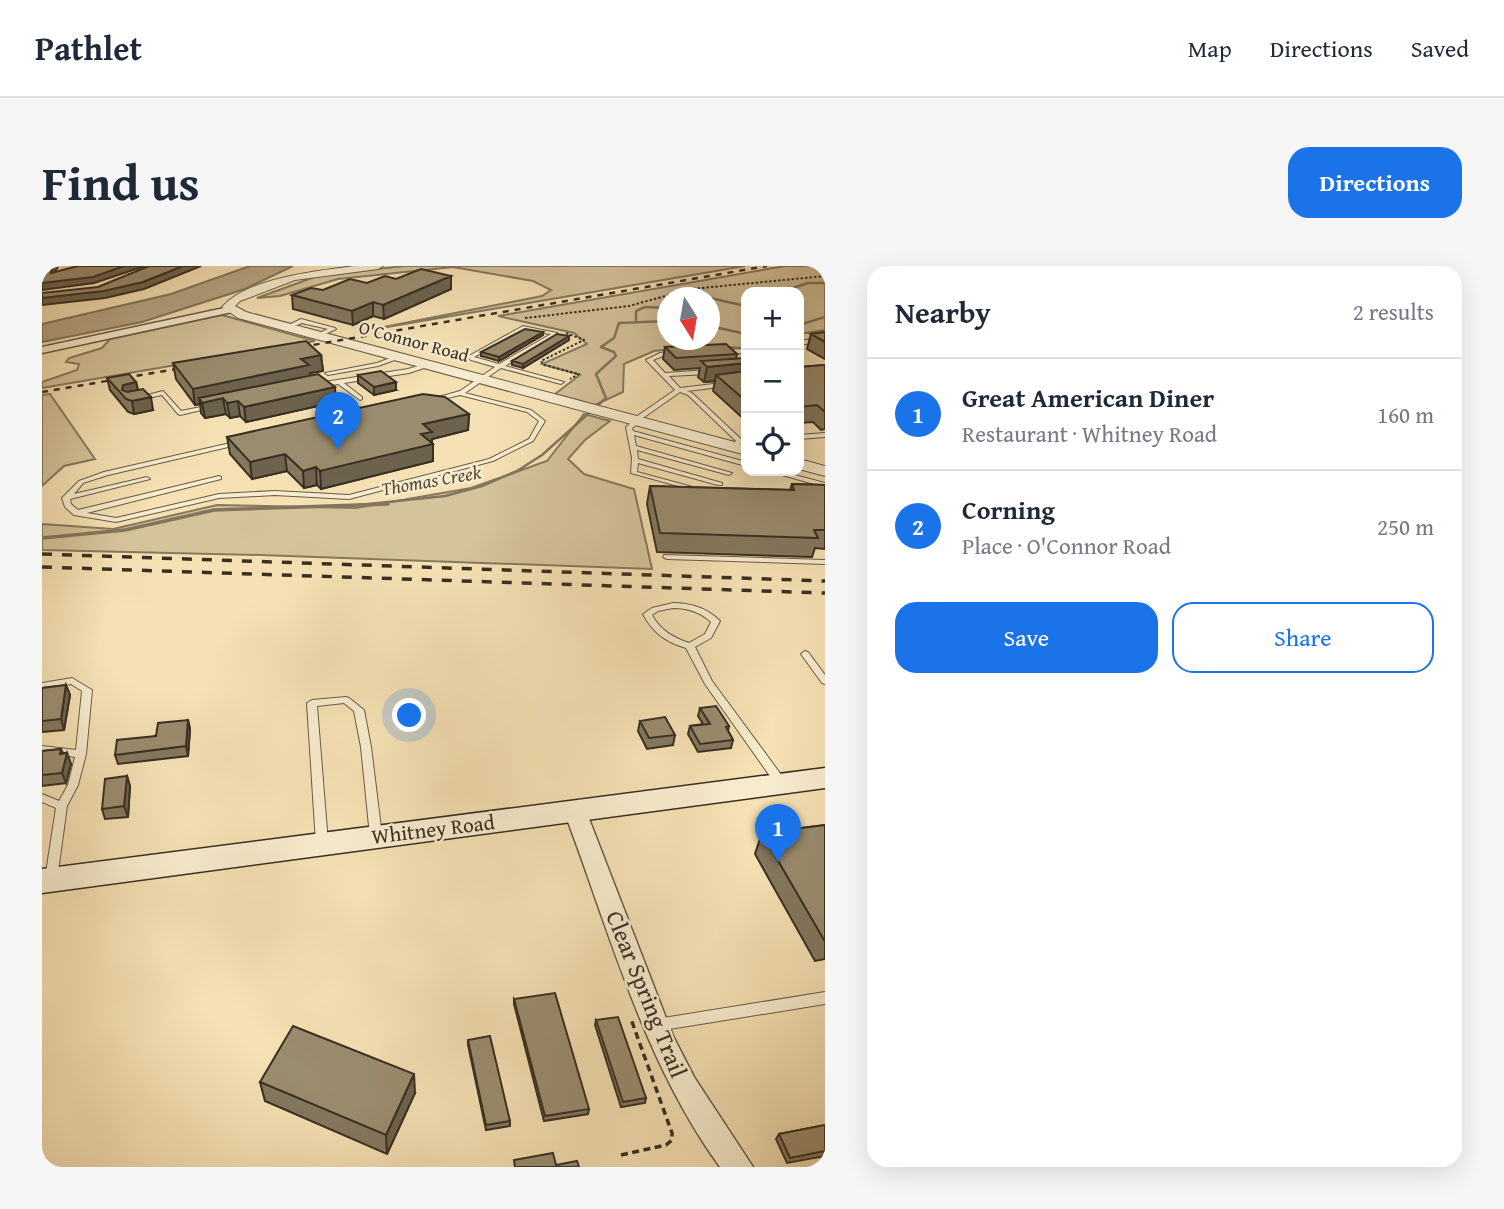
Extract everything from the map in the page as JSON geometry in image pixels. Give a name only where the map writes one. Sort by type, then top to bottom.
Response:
[{"type":"main road","name":"Whitney Road","points":[[46,880],[825,778]]},
{"type":"street","points":[[42,350],[229,310],[228,304],[231,302],[267,286],[322,268],[378,266]]},
{"type":"street","name":"O'Connor Road","points":[[229,310],[607,413],[634,424],[741,450]]},
{"type":"street","points":[[804,465],[825,471]]},
{"type":"street","name":"Clear Spring Trail","points":[[575,811],[647,1018],[702,1120],[738,1167]]},
{"type":"lane","points":[[419,402],[460,393],[500,366],[554,334],[523,328],[470,357],[500,366],[565,381]]},
{"type":"lane","points":[[804,342],[825,339]]},
{"type":"lane","points":[[713,351],[741,351]]},
{"type":"lane","points":[[684,352],[662,354],[649,360],[679,390],[690,394],[741,449]]},
{"type":"lane","points":[[727,352],[736,360]]},
{"type":"lane","points":[[328,373],[379,364],[398,357]]},
{"type":"lane","points":[[308,386],[409,371],[428,365]]},
{"type":"lane","points":[[664,375],[718,371]]},
{"type":"lane","points":[[340,382],[360,398]]},
{"type":"lane","points":[[701,490],[634,473],[634,424],[679,390],[741,383]]},
{"type":"lane","points":[[129,400],[163,393],[180,413],[218,405]]},
{"type":"lane","points":[[66,498],[68,505],[77,513],[116,520],[219,496],[242,494],[349,497],[491,460],[531,440],[539,429],[542,421],[539,416],[460,393]]},
{"type":"lane","points":[[804,437],[825,435]]},
{"type":"lane","points":[[66,498],[81,482],[106,473],[242,443]]},
{"type":"lane","points":[[633,447],[729,473]]},
{"type":"lane","points":[[723,494],[712,492],[729,473],[741,452]]},
{"type":"lane","points":[[635,460],[720,484]]},
{"type":"lane","points":[[792,476],[825,485]]},
{"type":"lane","points":[[77,513],[219,478]]},
{"type":"lane","points":[[66,498],[147,479]]},
{"type":"lane","points":[[667,557],[825,562]]},
{"type":"lane","points":[[690,646],[708,636],[716,621],[707,611],[668,605],[654,608],[647,614],[653,625],[667,639],[690,646],[708,682],[781,784]]},
{"type":"lane","points":[[805,654],[825,681]]},
{"type":"lane","points":[[42,686],[72,681],[87,690],[81,754],[73,785],[62,806],[46,880]]},
{"type":"lane","points":[[322,844],[312,703],[346,700],[359,710],[376,836]]},
{"type":"lane","points":[[42,749],[81,754]]},
{"type":"lane","points":[[42,798],[62,806]]},
{"type":"lane","points":[[647,1018],[825,998]]},
{"type":"path","points":[[528,323],[523,319],[629,306],[691,289],[743,286],[762,281],[825,275]]},
{"type":"path","points":[[559,329],[584,340],[541,361],[544,365],[579,374],[565,381]]},
{"type":"path","points":[[621,1155],[666,1146],[672,1140],[631,1016],[647,1018]]},
{"type":"shaded area","points":[[250,266],[293,266],[245,289],[142,322],[42,342],[42,324],[171,294]]},
{"type":"shaded area","points":[[405,266],[745,266],[358,332],[542,296],[551,290],[533,281],[453,267],[338,279],[280,296],[257,298],[320,275]]},
{"type":"shaded area","points":[[785,266],[825,266],[825,330],[804,333],[804,287],[741,287],[741,348],[720,347],[720,287],[664,287]]},
{"type":"shaded area","points":[[657,288],[657,350],[664,350],[654,351],[624,364],[623,392],[595,405],[555,394],[580,375],[542,364],[587,344],[574,333],[498,316]]},
{"type":"shaded area","points":[[222,315],[315,341],[42,388],[42,382],[77,370],[79,364],[66,362],[69,358],[102,348],[110,339]]},
{"type":"shaded area","points":[[50,394],[95,459],[64,466],[42,486],[42,395]]},
{"type":"shaded area","points":[[584,414],[610,421],[585,440],[568,459],[584,474],[634,489],[652,569],[42,550],[42,524],[113,529],[217,505],[356,508],[471,488],[547,461]]},
{"type":"building","points":[[42,266],[53,266],[51,273],[78,266],[124,266],[93,277],[42,283]]},
{"type":"building","points":[[149,266],[183,266],[143,282],[104,291],[42,298],[42,293],[98,287]]},
{"type":"building","points":[[421,269],[451,276],[383,305],[373,302],[352,311],[292,295],[311,288],[323,290],[350,279],[367,283],[385,276],[396,279]]},
{"type":"building","points":[[525,329],[543,332],[499,357],[481,352]]},
{"type":"building","points":[[825,332],[825,342],[811,334]]},
{"type":"building","points":[[557,334],[569,336],[523,364],[512,361]]},
{"type":"building","points":[[306,341],[321,355],[301,359],[309,365],[193,389],[173,363]]},
{"type":"building","points":[[720,344],[726,344],[737,354],[676,358],[668,350],[720,350]]},
{"type":"building","points":[[741,358],[741,364],[707,367],[701,361]]},
{"type":"building","points":[[825,365],[825,412],[817,405],[804,406],[804,367]]},
{"type":"building","points":[[381,371],[396,382],[374,387],[358,375]]},
{"type":"building","points":[[741,372],[741,397],[716,375]]},
{"type":"building","points":[[129,374],[136,382],[123,385],[122,390],[127,392],[143,389],[151,397],[132,401],[126,399],[107,378]]},
{"type":"building","points":[[318,374],[335,387],[244,407],[238,401],[227,403],[223,398],[202,403],[199,398]]},
{"type":"building","points":[[423,394],[445,397],[469,414],[423,424],[432,432],[421,434],[433,444],[320,471],[316,467],[303,471],[285,454],[250,462],[227,437]]},
{"type":"building","points":[[792,484],[825,485],[825,530],[814,530],[818,538],[660,533],[650,486],[794,490]]},
{"type":"building","points":[[66,685],[61,719],[42,721],[42,688]]},
{"type":"building","points":[[716,706],[729,726],[726,727],[733,740],[700,744],[690,726],[710,724],[700,708]]},
{"type":"building","points":[[665,717],[675,735],[649,738],[640,721]]},
{"type":"building","points":[[188,720],[186,746],[115,755],[117,740],[156,736],[158,723]]},
{"type":"building","points":[[61,749],[60,754],[67,753],[62,773],[42,775],[42,751]]},
{"type":"building","points":[[127,776],[124,806],[102,809],[105,779]]},
{"type":"building","points":[[825,825],[825,940],[824,940],[762,833]]},
{"type":"building","points":[[555,993],[589,1109],[545,1116],[514,999]]},
{"type":"building","points":[[618,1017],[646,1098],[623,1102],[596,1020]]},
{"type":"building","points":[[293,1026],[414,1074],[386,1135],[260,1082]]},
{"type":"building","points":[[490,1036],[510,1121],[486,1125],[468,1040]]},
{"type":"building","points":[[825,1125],[825,1151],[790,1158],[779,1134]]},
{"type":"building","points":[[553,1153],[556,1165],[577,1161],[579,1167],[515,1167],[514,1160]]},
{"type":"waterway","points":[[796,287],[808,283],[825,283]]},
{"type":"waterway","points":[[720,300],[741,305]]},
{"type":"waterway","points":[[636,320],[636,311],[645,307],[657,308]]},
{"type":"waterway","name":"Thomas Creek","points":[[804,323],[825,317]]},
{"type":"waterway","name":"Thomas Creek","points":[[359,505],[445,496],[482,486],[517,471],[542,455],[606,398],[596,374],[616,356],[614,352],[601,347],[614,338],[619,323],[657,321]]},
{"type":"waterway","name":"Thomas Creek","points":[[720,328],[741,333]]},
{"type":"waterway","name":"Thomas Creek","points":[[359,505],[388,504]]},
{"type":"waterway","name":"Thomas Creek","points":[[42,538],[125,530],[214,510],[359,505]]},
{"type":"railway","points":[[290,349],[767,266]]},
{"type":"railway","points":[[42,392],[194,366]]},
{"type":"railway","points":[[42,554],[825,581]]},
{"type":"railway","points":[[42,567],[825,593]]},
{"type":"place","name":"Corning","points":[[338,450]]},
{"type":"place","name":"Great American Diner","points":[[778,862]]}]
